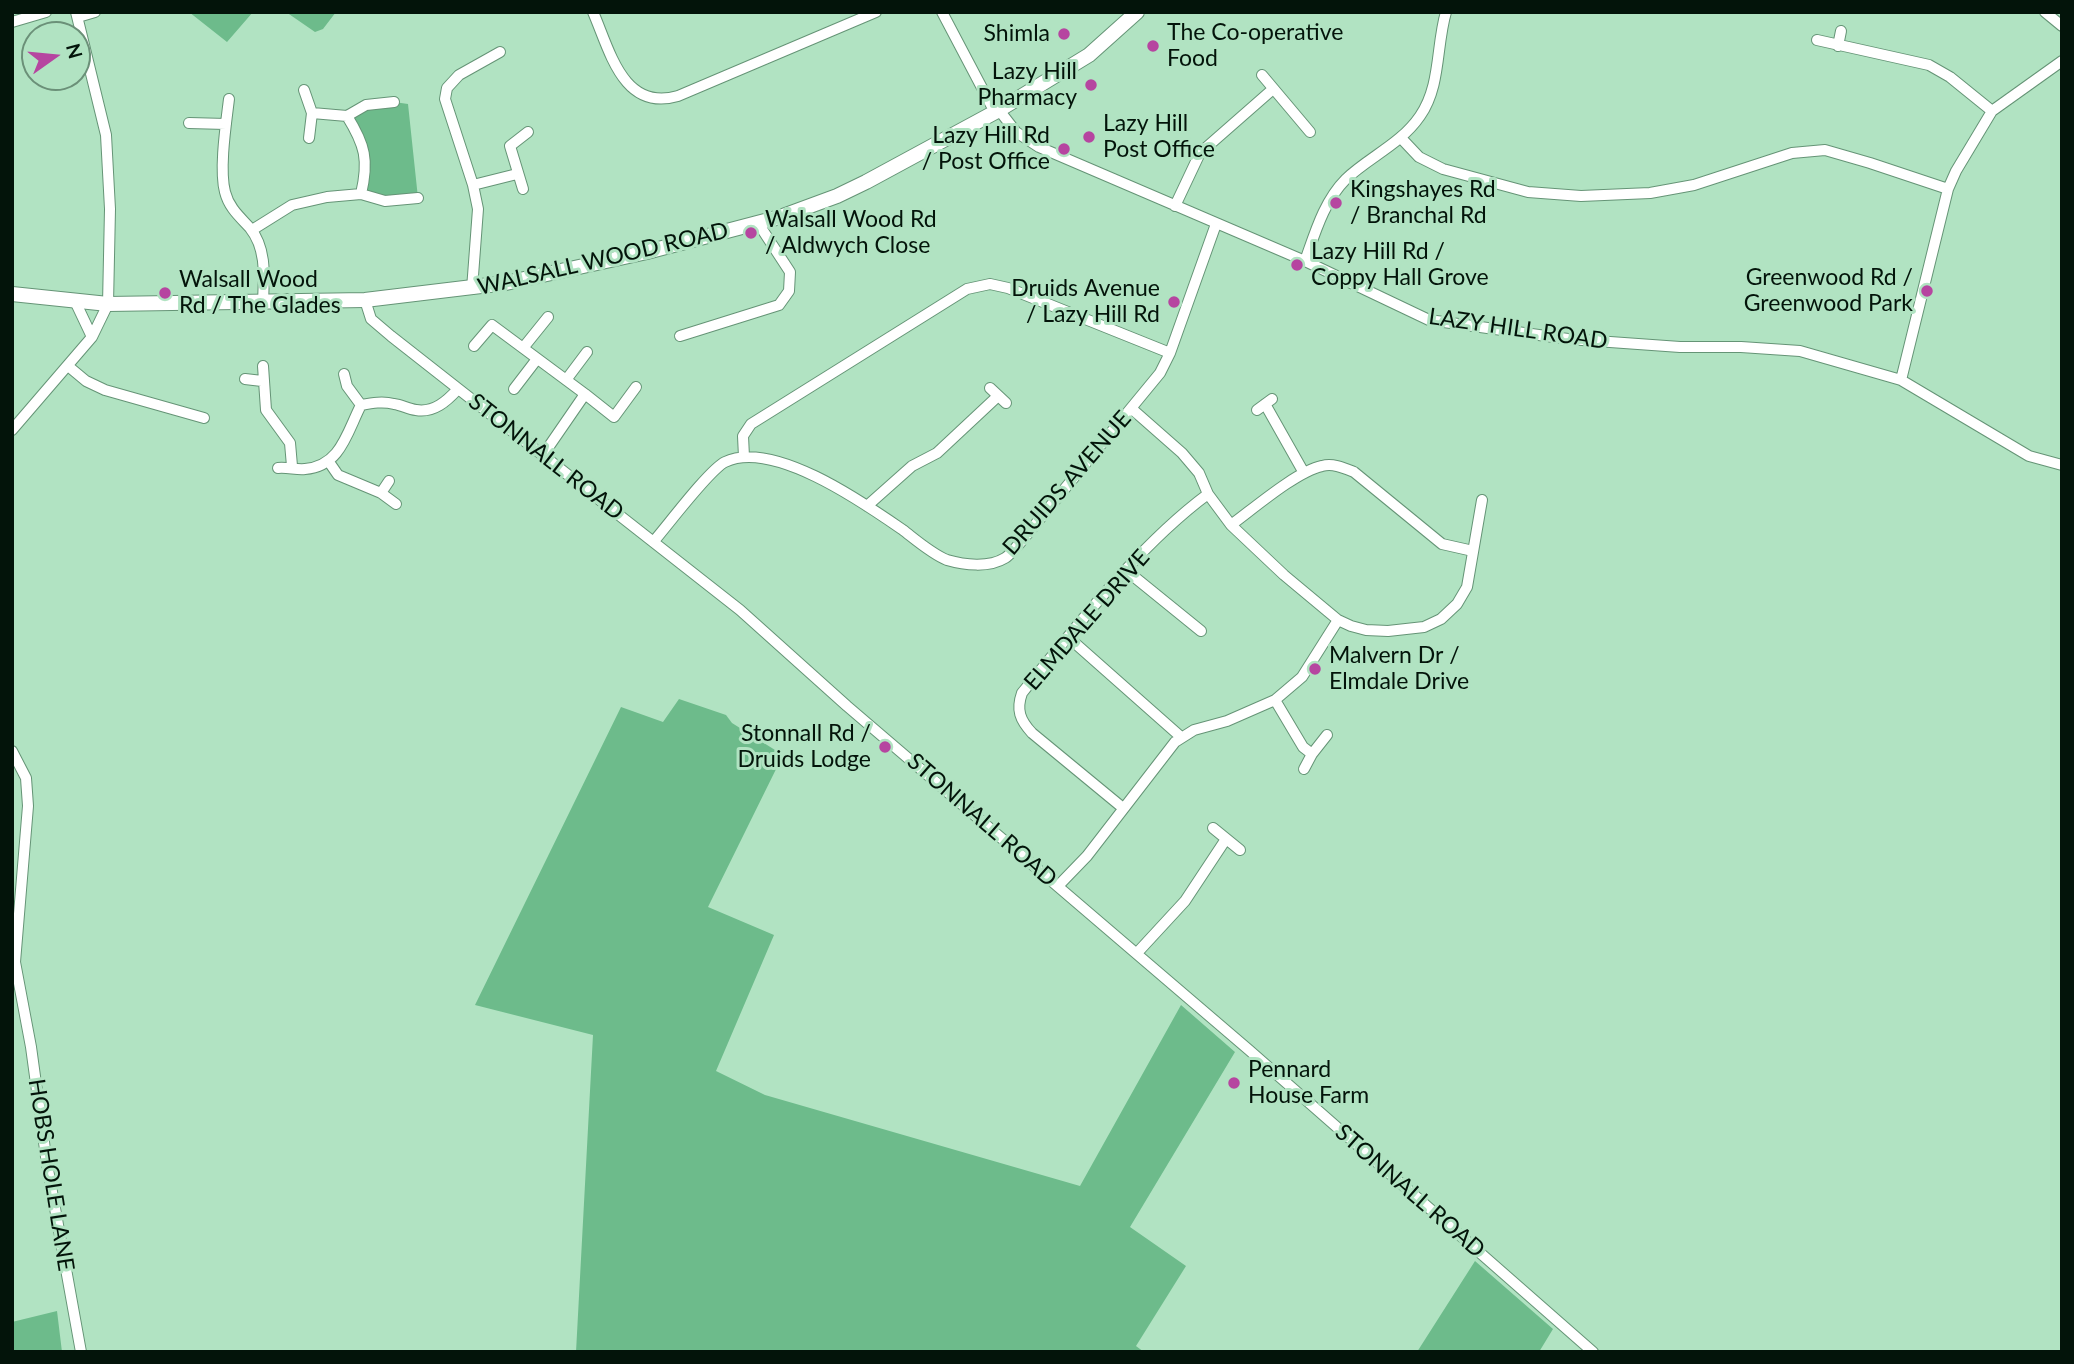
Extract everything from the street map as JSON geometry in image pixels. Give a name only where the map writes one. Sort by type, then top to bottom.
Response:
[{"type":"street","points":[[12,22],[46,12]]},
{"type":"street","points":[[12,430],[92,337],[108,304],[110,209],[106,135],[77,15],[95,12]]},
{"type":"street","points":[[593,12],[625,82],[646,96],[657,99],[678,96],[876,12]]},
{"type":"street","name":"LAZY HILL ROAD","points":[[942,12],[991,105],[999,110],[1016,132],[1039,146],[1305,261],[1429,320],[1568,339],[1680,347],[1800,351],[1901,380],[2029,456],[2062,465]]},
{"type":"street","name":"WALSALL WOOD ROAD","points":[[12,294],[108,304],[365,300],[472,289],[635,255],[758,223],[837,196],[999,110],[1089,54],[1137,12]]},
{"type":"street","points":[[1305,261],[1317,226],[1346,180],[1401,138],[1421,116],[1432,92],[1446,12]]},
{"type":"street","points":[[2045,12],[2062,26]]},
{"type":"street","points":[[1838,46],[1841,31]]},
{"type":"street","points":[[1817,40],[1929,65],[1950,77],[1992,111]]},
{"type":"street","points":[[472,289],[478,209],[473,185],[445,99],[447,88],[459,75],[500,52]]},
{"type":"street","points":[[1901,380],[1948,190],[1956,171],[1992,111],[2062,61]]},
{"type":"street","points":[[1262,75],[1310,132]]},
{"type":"street","points":[[1175,206],[1200,153],[1273,89]]},
{"type":"street","points":[[304,90],[312,113],[309,138]]},
{"type":"street","points":[[229,99],[225,193],[236,215],[252,230],[264,257],[263,302]]},
{"type":"street","points":[[312,113],[346,116],[366,105],[394,102]]},
{"type":"street","points":[[346,116],[364,150],[366,171],[361,194]]},
{"type":"street","points":[[189,122],[226,124]]},
{"type":"street","points":[[523,190],[510,146],[528,132]]},
{"type":"street","points":[[1401,138],[1419,157],[1443,169],[1528,192],[1581,196],[1650,193],[1694,185],[1792,153],[1825,150],[1948,190]]},
{"type":"street","points":[[473,185],[517,174]]},
{"type":"street","points":[[252,230],[292,205],[327,197],[361,194],[385,201],[418,198]]},
{"type":"street","points":[[680,336],[779,305],[789,291],[790,272],[758,223]]},
{"type":"street","name":"DRUIDS AVENUE","points":[[744,457],[781,462],[867,506],[945,559],[966,565],[986,564],[1004,559],[1160,373],[1170,354],[1216,224]]},
{"type":"street","points":[[654,541],[722,463],[744,457],[743,436],[751,424],[967,289],[990,284],[1008,288],[1170,354]]},
{"type":"street","points":[[74,299],[92,337]]},
{"type":"street","name":"STONNALL ROAD","points":[[365,300],[371,319],[740,610],[847,706],[1137,953],[1592,1352]]},
{"type":"street","points":[[523,348],[548,317]]},
{"type":"street","points":[[474,346],[492,325],[614,416],[636,387]]},
{"type":"street","points":[[701,329],[705,342]]},
{"type":"street","points":[[565,380],[587,352]]},
{"type":"street","points":[[514,389],[537,359]]},
{"type":"street","points":[[68,366],[86,381],[105,390],[204,418]]},
{"type":"street","points":[[263,366],[266,410],[290,443],[292,466]]},
{"type":"street","points":[[344,374],[353,397],[361,405]]},
{"type":"street","points":[[245,379],[262,382]]},
{"type":"street","points":[[361,405],[380,402],[415,410],[429,410],[447,401],[458,389]]},
{"type":"street","points":[[543,455],[585,394]]},
{"type":"street","points":[[867,506],[912,466],[937,453],[998,396]]},
{"type":"street","points":[[1265,404],[1304,473]]},
{"type":"street","points":[[278,468],[292,466],[303,470],[329,462],[343,445],[361,405]]},
{"type":"street","points":[[1132,409],[1182,453],[1199,473],[1209,494],[1231,525],[1284,575],[1338,620],[1366,630],[1388,631],[1424,627],[1441,619],[1457,604],[1467,587],[1482,500]]},
{"type":"street","points":[[329,462],[338,475],[381,493],[396,504]]},
{"type":"street","points":[[1231,525],[1304,473],[1324,465],[1339,466],[1354,472],[1442,544],[1473,551]]},
{"type":"street","points":[[381,493],[389,481]]},
{"type":"street","name":"ELMDALE DRIVE","points":[[1123,808],[1032,733],[1024,724],[1018,704],[1022,693],[1127,571],[1177,517],[1209,494]]},
{"type":"street","points":[[1127,571],[1194,630]]},
{"type":"street","points":[[1058,886],[1087,856],[1181,737],[1275,700],[1302,677],[1338,620]]},
{"type":"street","points":[[1068,637],[1181,737]]},
{"type":"street","points":[[1275,700],[1303,747],[1312,754]]},
{"type":"street","points":[[1304,769],[1327,735]]},
{"type":"street","name":"HOBS HOLE LANE","points":[[12,751],[26,779],[28,806],[15,962],[31,1047],[47,1164],[81,1352]]},
{"type":"street","points":[[1213,828],[1240,850]]},
{"type":"street","points":[[1137,953],[1185,901],[1226,839]]},
{"type":"green space","points":[[189,12],[253,12],[227,42]]},
{"type":"green space","points":[[286,12],[336,12],[323,29],[315,32]]},
{"type":"green space","points":[[394,102],[408,104],[418,198],[385,201],[361,194],[366,171],[347,116]]},
{"type":"green space","points":[[679,699],[726,715],[732,723],[783,755],[708,907],[774,935],[716,1071],[765,1095],[1080,1186],[1181,1005],[1235,1052],[1130,1227],[1186,1266],[1136,1346],[1144,1352],[576,1352],[593,1035],[475,1005],[621,707],[663,722]]},
{"type":"green space","points":[[1475,1261],[1553,1329],[1539,1352],[1417,1352]]},
{"type":"green space","points":[[57,1311],[62,1352],[12,1352],[12,1322]]},
{"type":"place","name":"Shimla","points":[[1064,34]]},
{"type":"place","name":"The Co-operative Food","points":[[1153,46]]},
{"type":"place","name":"Lazy Hill Pharmacy","points":[[1091,85]]},
{"type":"place","name":"Lazy Hill Post Office","points":[[1089,137]]},
{"type":"place","name":"Lazy Hill Rd / Post Office","points":[[1064,149]]},
{"type":"place","name":"Kingshayes Rd / Branchal Rd","points":[[1336,203]]},
{"type":"place","name":"Walsall Wood Rd / Aldwych Close","points":[[751,233]]},
{"type":"place","name":"Lazy Hill Rd / Coppy Hall Grove","points":[[1297,265]]},
{"type":"place","name":"Greenwood Rd / Greenwood Park","points":[[1927,291]]},
{"type":"place","name":"Walsall Wood Rd / The Glades","points":[[165,293]]},
{"type":"place","name":"Druids Avenue / Lazy Hill Rd","points":[[1174,302]]},
{"type":"place","name":"Malvern Dr / Elmdale Drive","points":[[1315,669]]},
{"type":"place","name":"Stonnall Rd / Druids Lodge","points":[[885,747]]},
{"type":"place","name":"Pennard House Farm","points":[[1234,1083]]}]
